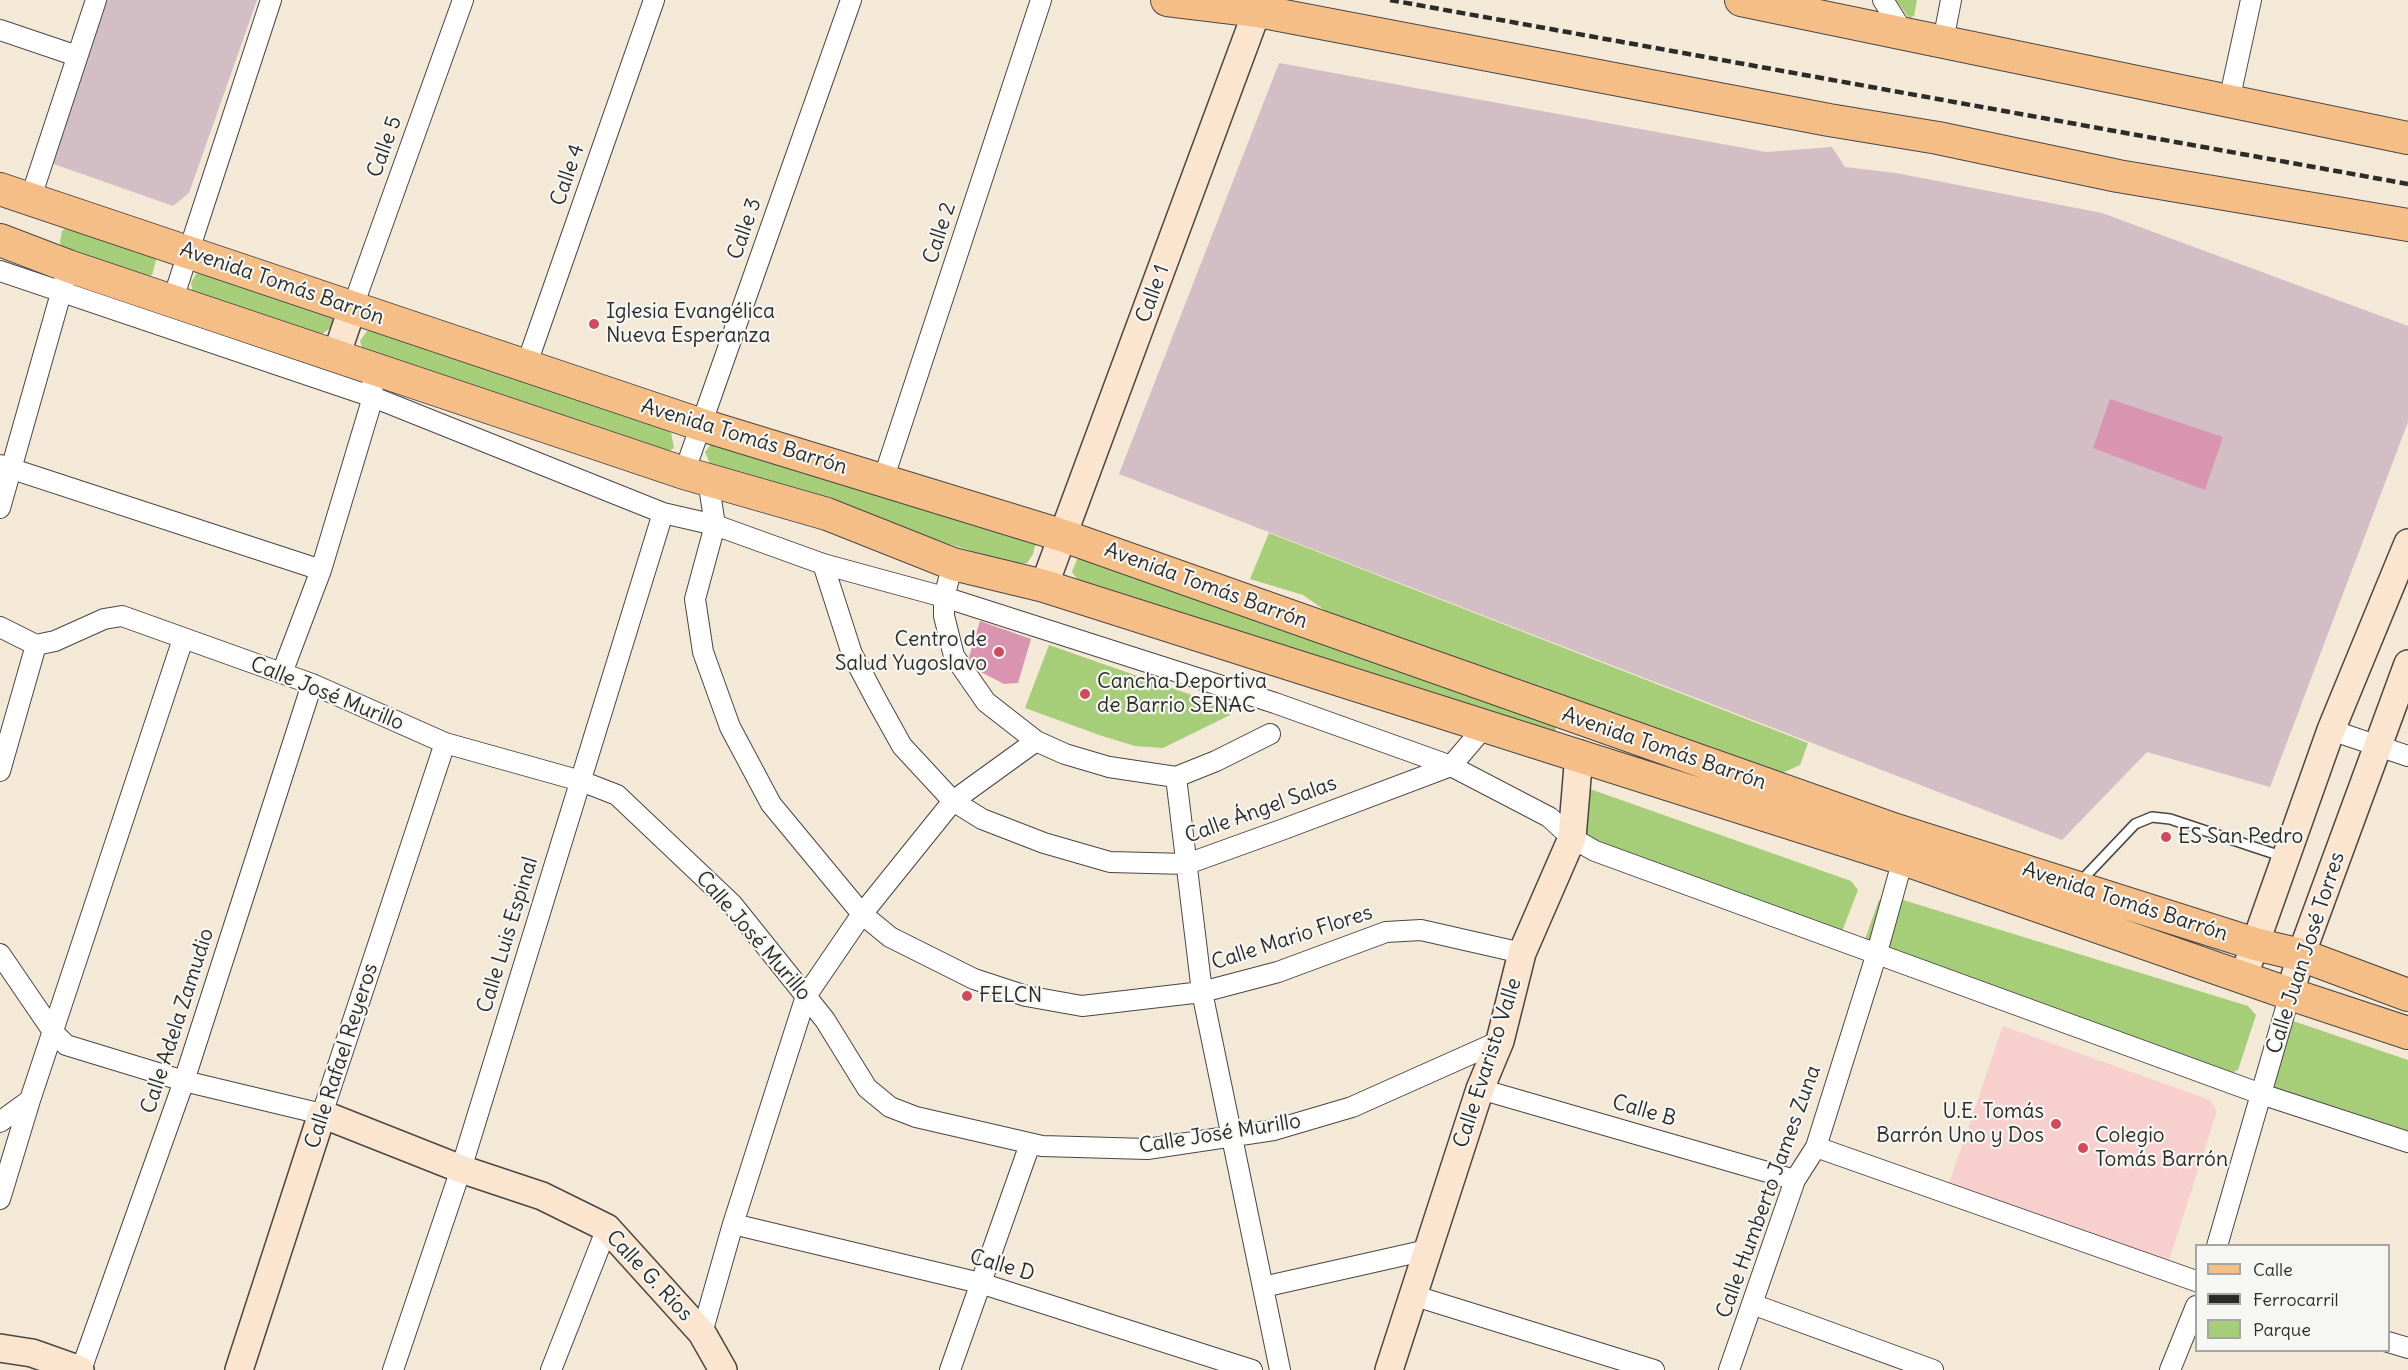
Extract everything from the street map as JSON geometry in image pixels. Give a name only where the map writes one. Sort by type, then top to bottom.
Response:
[{"type":"main road","points":[[1167,0],[1259,5],[1806,115],[1938,138],[2118,176],[2408,225]]},
{"type":"main road","points":[[1741,0],[1845,12],[1905,35],[2408,138]]},
{"type":"main road","name":"Avenida Tomás Barrón","points":[[0,189],[702,425],[1064,536],[1896,830],[2255,944],[2301,954],[2408,995]]},
{"type":"main road","points":[[10,243],[30,200]]},
{"type":"main road","name":"Avenida Tomás Barrón","points":[[10,243],[66,278],[173,299],[336,356],[371,382],[827,514],[953,564],[1044,586],[1309,672],[1579,754],[1903,859],[2242,978],[2408,1032]]},
{"type":"street","points":[[30,200],[96,0]]},
{"type":"street","points":[[173,299],[187,250],[271,0]]},
{"type":"street","name":"Calle 5","points":[[352,309],[463,0]]},
{"type":"street","name":"Calle 4","points":[[526,366],[654,0]]},
{"type":"street","name":"Calle 3","points":[[696,476],[702,425],[852,0]]},
{"type":"street","name":"Calle 2","points":[[883,480],[1041,0]]},
{"type":"street","points":[[1883,0],[1905,35]]},
{"type":"street","points":[[1942,41],[1951,0]]},
{"type":"street","points":[[2229,101],[2251,0]]},
{"type":"street","name":"Calle 1","points":[[1044,586],[1259,5]]},
{"type":"street","points":[[0,30],[77,56]]},
{"type":"street","points":[[0,271],[66,278],[371,382],[663,513],[715,525],[823,564],[944,597],[1275,702],[1451,766],[1550,817],[1572,837],[1595,851],[1876,956],[2261,1094],[2408,1142]]},
{"type":"street","points":[[0,507],[6,467],[66,278]]},
{"type":"street","points":[[336,356],[352,309]]},
{"type":"street","points":[[282,673],[321,570],[371,382]]},
{"type":"street","points":[[6,467],[321,570]]},
{"type":"street","name":"Calle Mario Flores","points":[[696,476],[715,525],[695,599],[703,652],[730,727],[771,804],[862,914],[890,937],[964,974],[1026,996],[1082,1006],[1202,992],[1278,972],[1386,932],[1421,930],[1522,953]]},
{"type":"street","name":"Calle Luis Espinal","points":[[393,1370],[461,1169],[663,513]]},
{"type":"street","points":[[2242,978],[2331,730],[2408,543]]},
{"type":"street","name":"Calle Ángel Salas","points":[[823,564],[852,654],[877,701],[902,746],[953,801],[982,819],[1044,843],[1110,861],[1187,864],[1451,766],[1486,725]]},
{"type":"street","points":[[953,564],[944,597],[944,616],[954,656],[986,702],[1036,741],[1065,754],[1109,767],[1176,777],[1216,761],[1270,734]]},
{"type":"street","name":"Calle José Murillo","points":[[36,645],[55,641],[105,620],[122,616],[312,684],[445,743],[581,781],[617,795],[732,904],[825,1020],[867,1088],[890,1107],[916,1117],[1030,1144],[1146,1149],[1274,1130],[1352,1107],[1500,1041]]},
{"type":"street","points":[[0,627],[36,645],[0,771]]},
{"type":"street","points":[[0,1199],[30,1100],[183,639]]},
{"type":"street","name":"Calle Juan José Torres","points":[[2217,1244],[2301,954],[2408,664]]},
{"type":"street","name":"Calle Adela Zamudio","points":[[81,1370],[184,1081],[312,684]]},
{"type":"street","name":"Calle Evaristo Valle","points":[[1389,1370],[1480,1089],[1500,1041],[1522,953],[1572,837],[1579,754],[1588,722]]},
{"type":"street","points":[[2331,730],[2408,756]]},
{"type":"street","points":[[702,1333],[733,1224],[806,996],[862,914],[953,801],[1036,741]]},
{"type":"street","name":"Calle Rafael Reyeros","points":[[239,1370],[445,743]]},
{"type":"street","points":[[1176,777],[1202,992],[1280,1370]]},
{"type":"street","name":"Calle Humberto James Zuna","points":[[1729,1370],[1795,1180],[1816,1147],[1876,956],[1903,859]]},
{"type":"street","points":[[0,954],[54,1033],[66,1045],[184,1081],[322,1114],[461,1169]]},
{"type":"street","name":"Calle B","points":[[1480,1089],[1795,1180]]},
{"type":"street","points":[[0,1122],[30,1100]]},
{"type":"street","points":[[950,1370],[1030,1144]]},
{"type":"street","points":[[1816,1147],[2195,1281]]},
{"type":"street","name":"Calle G. Ríos","points":[[461,1169],[542,1196],[607,1228],[702,1333],[723,1370]]},
{"type":"street","name":"Calle D","points":[[733,1224],[980,1283],[1252,1370]]},
{"type":"street","points":[[551,1370],[607,1228]]},
{"type":"street","points":[[1263,1287],[1427,1250]]},
{"type":"street","points":[[1412,1295],[1654,1370]]},
{"type":"street","points":[[1752,1304],[1933,1370]]},
{"type":"street","points":[[2170,1370],[2195,1308]]},
{"type":"street","points":[[2390,1343],[2408,1348]]},
{"type":"street","points":[[0,1348],[32,1353],[81,1370]]},
{"type":"lane","points":[[2075,887],[2135,824],[2152,817],[2170,819],[2285,858]]},
{"type":"shaded area","points":[[90,0],[257,0],[189,193],[173,206],[51,163]]},
{"type":"shaded area","points":[[1279,63],[1766,152],[1832,147],[1845,167],[1896,173],[2102,213],[2408,326],[2408,422],[2270,787],[2147,752],[2062,840],[1119,474]]},
{"type":"shaded area","name":"Colegio Tomás Barrón","points":[[2003,1026],[2210,1100],[2217,1111],[2169,1260],[1949,1184]]},
{"type":"green space","points":[[1896,0],[1917,0],[1914,16],[1909,18]]},
{"type":"green space","points":[[73,223],[151,250],[156,260],[152,275],[144,277],[63,252],[60,242],[62,231]]},
{"type":"green space","points":[[205,269],[329,311],[333,318],[332,327],[320,335],[193,293],[191,283],[196,274]]},
{"type":"green space","points":[[370,327],[670,427],[674,448],[664,454],[363,350],[360,341]]},
{"type":"green space","points":[[712,443],[1036,542],[1033,554],[1027,563],[1012,564],[712,468],[705,452]]},
{"type":"green space","points":[[1269,533],[1808,743],[1800,765],[1778,775],[1333,616],[1303,595],[1250,579]]},
{"type":"green space","points":[[1078,557],[1556,726],[1555,735],[1081,584],[1072,572]]},
{"type":"green space","points":[[1049,645],[1229,708],[1230,715],[1163,748],[1135,746],[1025,708]]},
{"type":"green space","points":[[1587,788],[1851,881],[1858,890],[1841,934],[1577,848]]},
{"type":"green space","points":[[1890,896],[2248,1006],[2256,1015],[2238,1070],[2229,1074],[1864,942],[1879,900]]},
{"type":"green space","points":[[2293,1021],[2408,1060],[2408,1135],[2263,1086],[2275,1027]]},
{"type":"building","points":[[2110,399],[2223,437],[2205,490],[2093,448]]},
{"type":"building","name":"Centro de Salud Yugoslavo","points":[[980,621],[1031,639],[1018,683],[1004,684],[979,671],[969,657]]},
{"type":"railway","points":[[1390,0],[2408,184]]},
{"type":"place","name":"Iglesia Evangélica Nueva Esperanza","points":[[594,324]]},
{"type":"place","name":"Centro de Salud Yugoslavo","points":[[999,652]]},
{"type":"place","name":"Cancha Deportiva de Barrio SENAC","points":[[1085,694]]},
{"type":"place","name":"ES San Pedro","points":[[2166,837]]},
{"type":"place","name":"FELCN","points":[[967,996]]},
{"type":"place","name":"U.E. Tomás Barrón Uno y Dos","points":[[2056,1124]]},
{"type":"place","name":"Colegio Tomás Barrón","points":[[2083,1148]]}]
